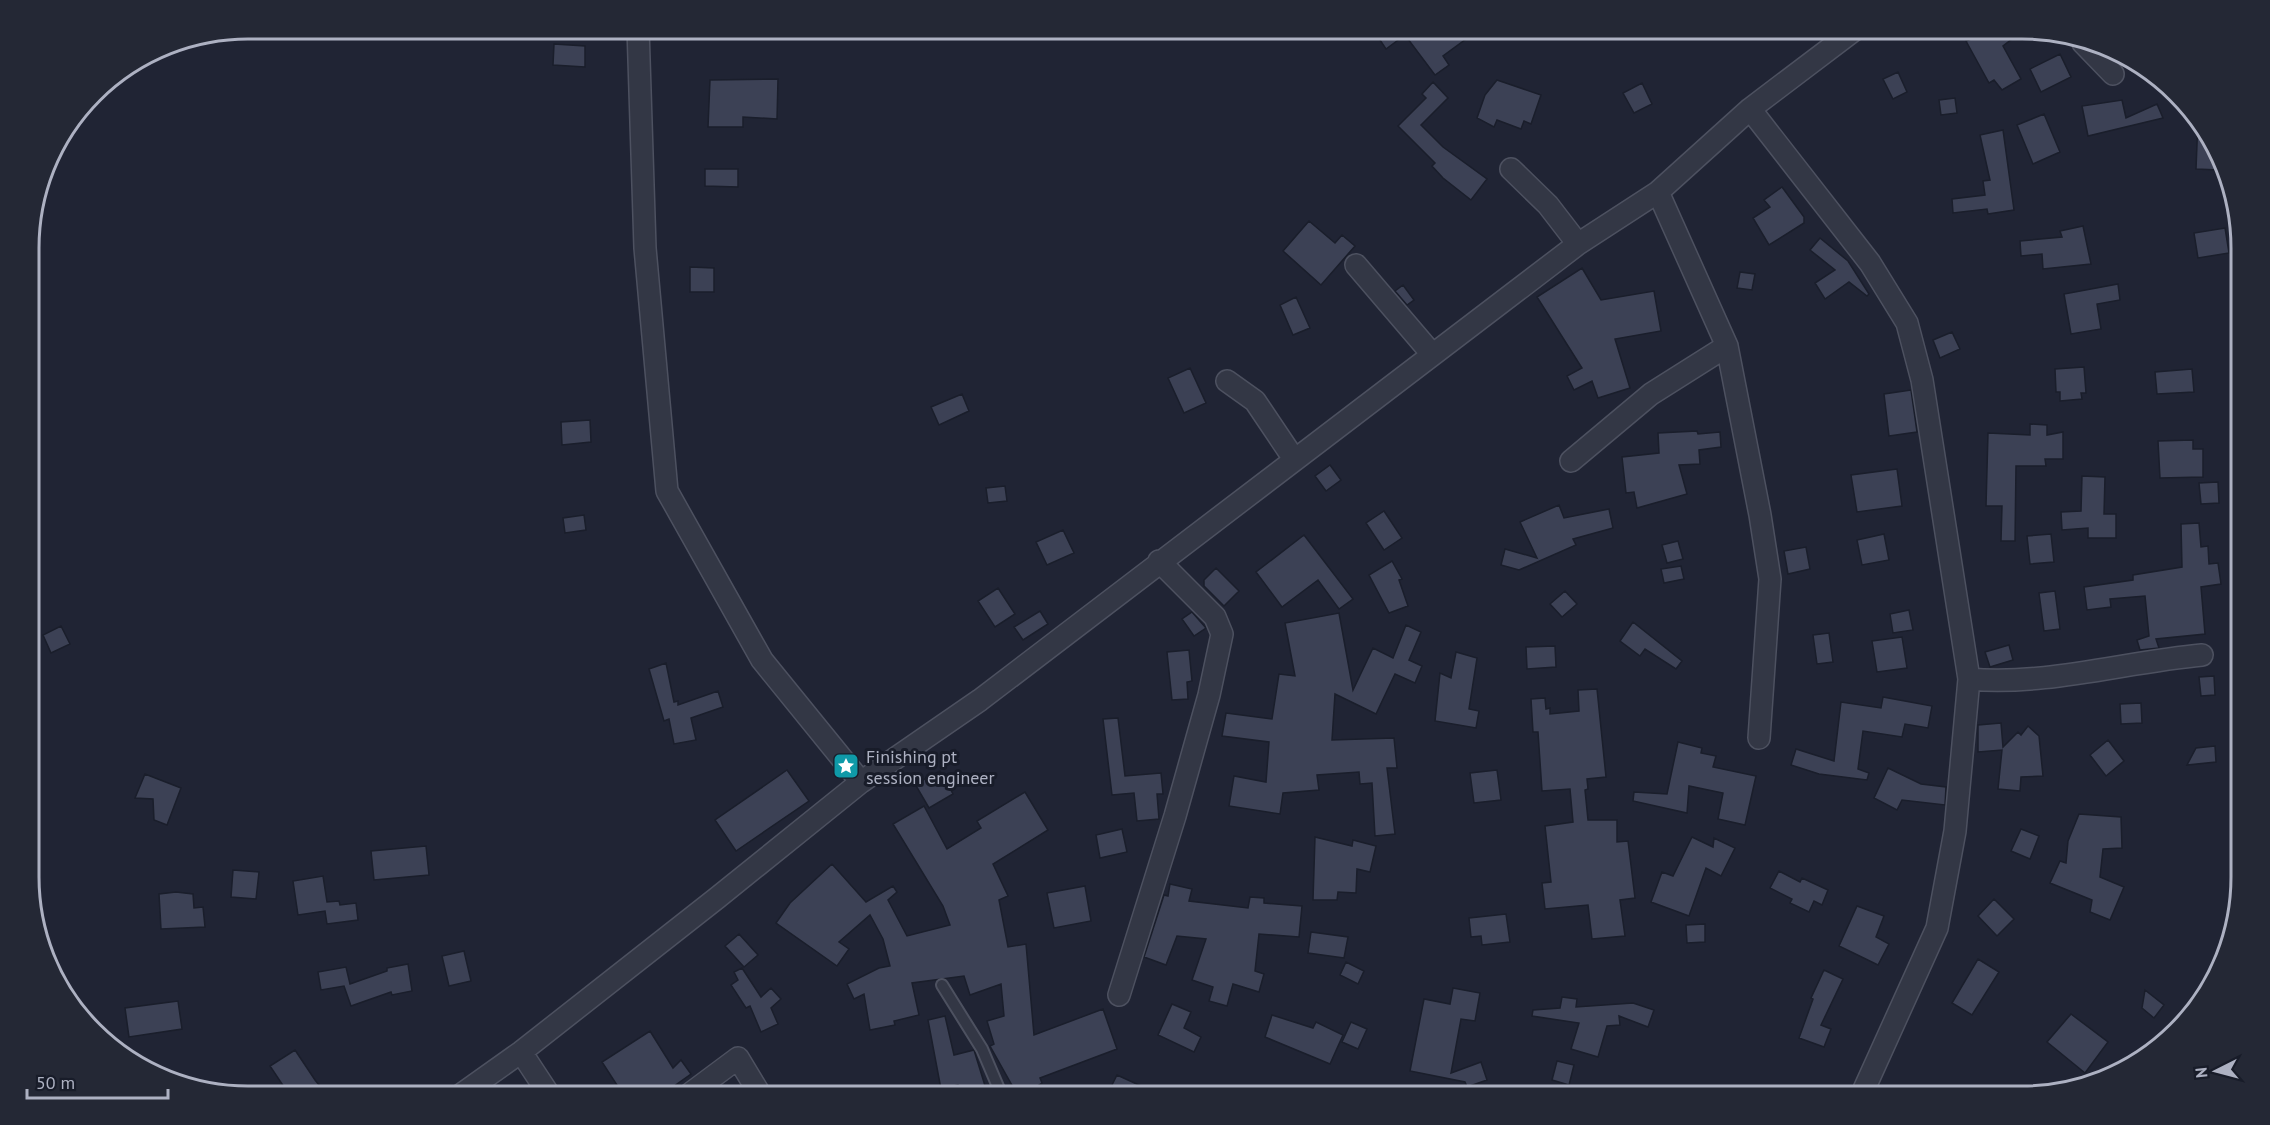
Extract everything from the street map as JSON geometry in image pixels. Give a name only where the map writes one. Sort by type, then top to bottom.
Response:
[{"type":"street","points":[[638,39],[645,248],[667,491],[762,660],[861,782]]},
{"type":"street","points":[[473,1086],[521,1052],[861,782],[980,700],[1159,561],[1578,244],[1658,192],[1750,109],[1842,39]]},
{"type":"street","points":[[2090,51],[2113,74]]},
{"type":"street","points":[[1750,109],[1870,263],[1907,323],[1922,380],[1969,679],[1955,831],[1937,928],[1866,1086]]},
{"type":"street","points":[[1511,169],[1548,205],[1578,244]]},
{"type":"street","points":[[1658,192],[1727,346],[1770,579],[1759,738]]},
{"type":"street","points":[[1356,265],[1432,354]]},
{"type":"street","points":[[1571,461],[1651,394],[1727,346]]},
{"type":"street","points":[[1227,381],[1255,401],[1294,459]]},
{"type":"street","points":[[1119,995],[1176,816],[1209,695],[1222,634],[1215,617],[1159,561]]},
{"type":"street","points":[[1969,679],[1991,681],[2085,672],[2202,655]]},
{"type":"street","points":[[521,1052],[543,1086]]},
{"type":"street","points":[[700,1086],[738,1058],[755,1086]]},
{"type":"lane","points":[[942,985],[981,1049],[998,1086]]},
{"type":"building","points":[[1379,39],[1400,39],[1386,49]]},
{"type":"building","points":[[1408,39],[1466,39],[1443,56],[1449,65],[1435,75]]},
{"type":"building","points":[[2012,39],[2003,46],[2021,79],[2002,90],[1994,80],[1989,83],[1966,41]]},
{"type":"building","points":[[554,44],[585,46],[585,67],[553,65]]},
{"type":"building","points":[[2060,54],[2071,77],[2041,92],[2030,69]]},
{"type":"building","points":[[1898,72],[1907,92],[1893,99],[1883,79]]},
{"type":"building","points":[[778,79],[777,119],[743,117],[743,127],[708,127],[710,80]]},
{"type":"building","points":[[1497,80],[1541,95],[1531,124],[1524,121],[1521,129],[1497,120],[1494,127],[1477,118],[1485,95]]},
{"type":"building","points":[[1433,82],[1448,98],[1421,125],[1443,147],[1487,179],[1471,200],[1443,178],[1432,166],[1435,163],[1398,126],[1426,98],[1422,94]]},
{"type":"building","points":[[1642,83],[1652,104],[1634,113],[1623,93]]},
{"type":"building","points":[[1955,98],[1957,113],[1941,115],[1939,100]]},
{"type":"building","points":[[2122,100],[2126,118],[2157,104],[2163,118],[2088,136],[2082,106]]},
{"type":"building","points":[[2044,114],[2060,152],[2033,164],[2017,125]]},
{"type":"building","points":[[2003,130],[2014,210],[1988,214],[1987,209],[1953,213],[1952,199],[1985,195],[1983,181],[1990,180],[1980,135]]},
{"type":"building","points":[[2197,135],[2216,170],[2196,169]]},
{"type":"building","points":[[705,169],[738,169],[738,187],[705,186]]},
{"type":"building","points":[[1782,187],[1804,217],[1804,223],[1769,245],[1753,218],[1770,207],[1764,200]]},
{"type":"building","points":[[1309,221],[1335,243],[1342,235],[1355,246],[1321,285],[1283,251]]},
{"type":"building","points":[[2083,226],[2091,264],[2043,269],[2042,254],[2021,256],[2020,241],[2062,237],[2060,231]]},
{"type":"building","points":[[2225,228],[2229,253],[2198,258],[2194,233]]},
{"type":"building","points":[[1820,238],[1848,261],[1869,294],[1867,296],[1849,282],[1825,299],[1815,283],[1835,270],[1810,250]]},
{"type":"building","points":[[690,267],[714,268],[714,292],[690,292]]},
{"type":"building","points":[[1582,268],[1601,300],[1654,291],[1661,331],[1615,339],[1630,388],[1598,398],[1592,381],[1574,390],[1567,376],[1582,368],[1537,297]]},
{"type":"building","points":[[1740,272],[1755,274],[1752,290],[1737,288]]},
{"type":"building","points":[[2118,284],[2120,300],[2097,304],[2101,329],[2071,334],[2064,294]]},
{"type":"building","points":[[1403,285],[1414,300],[1407,305],[1395,291]]},
{"type":"building","points":[[1296,297],[1310,328],[1293,335],[1280,305]]},
{"type":"building","points":[[1952,332],[1960,349],[1940,358],[1933,340]]},
{"type":"building","points":[[2084,367],[2086,393],[2081,393],[2082,399],[2060,401],[2060,392],[2056,392],[2055,369]]},
{"type":"building","points":[[1190,368],[1206,403],[1184,413],[1168,378]]},
{"type":"building","points":[[2192,369],[2194,392],[2157,394],[2155,372]]},
{"type":"building","points":[[1911,390],[1917,432],[1889,436],[1884,394]]},
{"type":"building","points":[[962,394],[969,411],[939,425],[931,407]]},
{"type":"building","points":[[590,420],[591,442],[562,445],[561,422]]},
{"type":"building","points":[[2030,424],[2047,425],[2047,435],[2063,432],[2063,459],[2045,459],[2046,466],[2016,466],[2015,541],[2001,541],[2002,506],[1986,506],[1988,433],[2030,435]]},
{"type":"building","points":[[1697,431],[1698,434],[1720,432],[1721,447],[1699,450],[1700,464],[1679,465],[1687,494],[1637,508],[1634,492],[1626,493],[1622,457],[1659,453],[1658,433]]},
{"type":"building","points":[[2193,440],[2193,449],[2203,449],[2203,477],[2160,478],[2158,441]]},
{"type":"building","points":[[1330,465],[1341,480],[1326,491],[1315,476]]},
{"type":"building","points":[[1897,469],[1902,506],[1857,512],[1851,475]]},
{"type":"building","points":[[2082,476],[2105,477],[2104,514],[2116,514],[2116,538],[2088,538],[2088,528],[2062,530],[2061,512],[2081,511]]},
{"type":"building","points":[[2218,482],[2219,503],[2201,504],[2199,483]]},
{"type":"building","points":[[1005,486],[1007,501],[988,503],[986,488]]},
{"type":"building","points":[[1559,505],[1564,518],[1609,509],[1613,528],[1573,539],[1576,545],[1519,570],[1501,565],[1505,549],[1537,558],[1520,522]]},
{"type":"building","points":[[1384,511],[1402,538],[1384,550],[1366,523]]},
{"type":"building","points":[[584,515],[586,530],[565,533],[563,518]]},
{"type":"building","points":[[2199,523],[2201,547],[2208,546],[2209,564],[2218,563],[2221,584],[2201,587],[2205,634],[2156,639],[2159,648],[2140,650],[2137,640],[2149,636],[2145,596],[2110,599],[2111,607],[2087,610],[2084,587],[2133,580],[2133,575],[2182,567],[2181,524]]},
{"type":"building","points":[[1063,530],[1074,553],[1047,565],[1036,542]]},
{"type":"building","points":[[1884,534],[1889,560],[1862,565],[1857,540]]},
{"type":"building","points":[[2051,534],[2054,562],[2030,564],[2027,536]]},
{"type":"building","points":[[1304,535],[1353,599],[1339,609],[1318,580],[1282,607],[1256,572]]},
{"type":"building","points":[[1678,541],[1683,559],[1667,563],[1662,545]]},
{"type":"building","points":[[1806,547],[1810,569],[1788,574],[1784,551]]},
{"type":"building","points":[[1392,561],[1402,579],[1399,580],[1408,606],[1389,613],[1369,575]]},
{"type":"building","points":[[1681,566],[1684,579],[1664,583],[1661,569]]},
{"type":"building","points":[[1216,568],[1239,591],[1224,606],[1204,586],[1204,580]]},
{"type":"building","points":[[998,588],[1015,614],[995,627],[978,601]]},
{"type":"building","points":[[1565,591],[1577,604],[1562,617],[1550,604]]},
{"type":"building","points":[[2055,591],[2060,629],[2044,631],[2039,593]]},
{"type":"building","points":[[1909,610],[1913,630],[1893,633],[1890,614]]},
{"type":"building","points":[[1040,611],[1048,624],[1023,640],[1014,627]]},
{"type":"building","points":[[1192,612],[1206,628],[1194,636],[1182,619]]},
{"type":"building","points":[[1339,613],[1353,690],[1373,648],[1393,658],[1406,625],[1421,632],[1409,660],[1422,666],[1415,683],[1395,674],[1376,714],[1335,694],[1332,740],[1394,738],[1397,768],[1387,768],[1395,834],[1375,836],[1372,783],[1360,784],[1359,772],[1317,775],[1319,790],[1283,793],[1280,814],[1229,806],[1234,776],[1266,782],[1269,742],[1222,736],[1226,713],[1272,719],[1279,674],[1295,676],[1285,623]]},
{"type":"building","points":[[1633,622],[1682,661],[1676,669],[1645,649],[1640,656],[1620,641]]},
{"type":"building","points":[[61,626],[70,644],[51,653],[43,635]]},
{"type":"building","points":[[1829,633],[1833,662],[1817,664],[1813,635]]},
{"type":"building","points":[[1902,637],[1907,668],[1877,672],[1872,641]]},
{"type":"building","points":[[2009,645],[2013,660],[1990,667],[1985,652]]},
{"type":"building","points":[[1555,646],[1556,667],[1527,669],[1526,647]]},
{"type":"building","points":[[1189,650],[1192,681],[1187,682],[1188,699],[1172,700],[1167,652]]},
{"type":"building","points":[[1456,652],[1477,658],[1469,709],[1479,711],[1476,728],[1435,721],[1440,673],[1451,678]]},
{"type":"building","points":[[666,663],[674,702],[678,701],[678,705],[718,691],[723,707],[691,718],[696,740],[674,744],[669,719],[664,721],[649,669]]},
{"type":"building","points":[[2214,676],[2215,695],[2201,696],[2199,677]]},
{"type":"building","points":[[1597,689],[1606,777],[1587,779],[1588,789],[1585,790],[1588,820],[1617,820],[1617,842],[1628,841],[1635,898],[1620,900],[1625,936],[1592,939],[1588,905],[1545,909],[1542,883],[1551,882],[1545,826],[1573,822],[1570,789],[1542,791],[1538,732],[1533,732],[1531,699],[1545,698],[1546,709],[1550,708],[1550,714],[1579,711],[1578,690]]},
{"type":"building","points":[[1883,697],[1932,706],[1928,728],[1905,724],[1902,737],[1863,731],[1858,769],[1869,773],[1867,780],[1819,774],[1791,765],[1796,749],[1834,761],[1841,702],[1881,708]]},
{"type":"building","points":[[2141,703],[2142,723],[2121,724],[2120,704]]},
{"type":"building","points":[[1118,718],[1125,776],[1161,773],[1163,794],[1157,794],[1159,819],[1137,821],[1134,793],[1112,795],[1103,719]]},
{"type":"building","points":[[2001,723],[2003,747],[2018,732],[2021,735],[2028,726],[2039,736],[2043,776],[2021,777],[2020,791],[1998,789],[2002,750],[1978,752],[1978,725]]},
{"type":"building","points":[[2108,740],[2124,761],[2106,776],[2090,755]]},
{"type":"building","points":[[1678,742],[1702,748],[1701,753],[1716,756],[1713,767],[1756,776],[1745,825],[1718,819],[1723,793],[1689,786],[1687,813],[1633,801],[1634,792],[1667,794]]},
{"type":"building","points":[[2215,746],[2216,762],[2187,765],[2196,748]]},
{"type":"building","points":[[1888,768],[1921,784],[1946,787],[1945,805],[1902,800],[1897,810],[1874,798]]},
{"type":"building","points":[[787,770],[809,801],[736,851],[715,820]]},
{"type":"building","points":[[1497,770],[1501,800],[1474,803],[1470,773]]},
{"type":"building","points":[[940,771],[953,794],[929,808],[915,784]]},
{"type":"building","points":[[145,774],[181,788],[167,825],[154,820],[153,799],[135,798]]},
{"type":"building","points":[[1025,792],[1048,830],[993,864],[1008,896],[999,900],[1008,947],[1026,944],[1034,1035],[1103,1009],[1117,1049],[1040,1078],[1042,1083],[1038,1086],[1012,1086],[990,1046],[994,1044],[987,1021],[1004,1016],[1001,984],[970,995],[964,976],[912,983],[919,1015],[894,1021],[895,1025],[870,1030],[864,994],[854,999],[847,984],[879,968],[890,966],[883,939],[870,915],[839,942],[849,949],[837,966],[776,923],[790,903],[832,864],[866,902],[893,886],[897,892],[888,900],[907,936],[950,925],[943,906],[893,824],[924,806],[947,849],[981,828],[977,821]]},
{"type":"building","points":[[2079,814],[2121,817],[2122,848],[2103,849],[2100,877],[2124,887],[2110,920],[2090,912],[2092,900],[2050,883],[2060,861],[2066,863],[2068,841]]},
{"type":"building","points":[[1122,829],[1127,852],[1100,858],[1096,835]]},
{"type":"building","points":[[2021,829],[2039,836],[2030,859],[2011,851]]},
{"type":"building","points":[[1315,837],[1352,846],[1353,840],[1376,846],[1370,872],[1357,869],[1356,893],[1338,892],[1337,900],[1313,900]]},
{"type":"building","points":[[1692,837],[1713,847],[1714,838],[1735,848],[1721,876],[1706,868],[1689,916],[1651,902],[1662,872],[1673,876]]},
{"type":"building","points":[[426,846],[429,875],[374,880],[371,851]]},
{"type":"building","points":[[233,870],[259,872],[256,899],[231,897]]},
{"type":"building","points":[[1779,871],[1800,882],[1802,878],[1828,890],[1822,905],[1814,901],[1809,912],[1790,903],[1792,899],[1770,888]]},
{"type":"building","points":[[323,876],[327,902],[339,901],[340,905],[356,903],[358,920],[327,924],[325,911],[298,915],[293,881]]},
{"type":"building","points":[[1170,884],[1192,889],[1189,901],[1248,908],[1250,897],[1264,898],[1264,903],[1302,906],[1299,937],[1259,934],[1255,971],[1264,974],[1259,992],[1233,984],[1227,1006],[1209,1001],[1213,987],[1192,980],[1206,939],[1177,936],[1166,965],[1144,957],[1164,895],[1168,896]]},
{"type":"building","points":[[1085,886],[1091,921],[1054,928],[1047,893]]},
{"type":"building","points":[[176,892],[193,894],[194,908],[203,907],[205,927],[161,929],[159,894]]},
{"type":"building","points":[[1994,899],[2014,919],[1997,936],[1978,916]]},
{"type":"building","points":[[1857,906],[1884,916],[1876,937],[1889,944],[1878,965],[1839,946]]},
{"type":"building","points":[[1506,914],[1510,942],[1482,945],[1481,936],[1471,937],[1469,918]]},
{"type":"building","points":[[1705,924],[1705,942],[1687,943],[1686,925]]},
{"type":"building","points":[[1311,932],[1348,937],[1344,958],[1308,953]]},
{"type":"building","points":[[739,934],[758,955],[744,967],[725,946]]},
{"type":"building","points":[[464,951],[471,981],[449,986],[442,956]]},
{"type":"building","points":[[1978,959],[1999,972],[1972,1015],[1952,1003]]},
{"type":"building","points":[[1346,962],[1364,971],[1358,984],[1340,975]]},
{"type":"building","points":[[408,964],[412,991],[392,995],[391,992],[351,1006],[344,986],[321,990],[318,972],[346,967],[350,984],[387,971],[387,968]]},
{"type":"building","points":[[742,968],[761,997],[771,988],[781,999],[771,1008],[778,1024],[761,1032],[750,1006],[746,1008],[731,985],[738,980],[734,972]]},
{"type":"building","points":[[1824,970],[1843,979],[1821,1025],[1831,1029],[1824,1047],[1799,1038],[1813,999],[1811,998]]},
{"type":"building","points":[[1453,988],[1480,993],[1475,1021],[1461,1019],[1451,1073],[1481,1062],[1487,1080],[1467,1086],[1465,1082],[1410,1071],[1424,999],[1450,1004]]},
{"type":"building","points":[[2145,990],[2164,1005],[2154,1018],[2142,1008]]},
{"type":"building","points":[[1562,997],[1577,999],[1576,1007],[1633,1003],[1654,1010],[1648,1027],[1619,1016],[1620,1025],[1607,1026],[1598,1057],[1571,1049],[1579,1023],[1532,1016],[1533,1010],[1560,1008]]},
{"type":"building","points":[[178,1001],[182,1029],[129,1037],[125,1008]]},
{"type":"building","points":[[1172,1004],[1191,1012],[1184,1028],[1201,1037],[1194,1052],[1158,1035]]},
{"type":"building","points":[[2071,1014],[2108,1042],[2085,1073],[2047,1042]]},
{"type":"building","points":[[1272,1015],[1313,1028],[1316,1022],[1343,1035],[1330,1064],[1265,1037]]},
{"type":"building","points":[[945,1016],[954,1055],[974,1050],[985,1086],[940,1086],[928,1020]]},
{"type":"building","points":[[1351,1022],[1367,1029],[1358,1049],[1342,1042]]},
{"type":"building","points":[[650,1031],[673,1068],[681,1060],[691,1074],[674,1086],[618,1086],[602,1062]]},
{"type":"building","points":[[295,1050],[320,1086],[283,1086],[270,1066]]},
{"type":"building","points":[[1557,1061],[1574,1065],[1569,1085],[1552,1080]]},
{"type":"building","points":[[1117,1075],[1141,1086],[1112,1086]]},
{"type":"place","name":"Finishing pt session engineer","points":[[846,766]]}]
